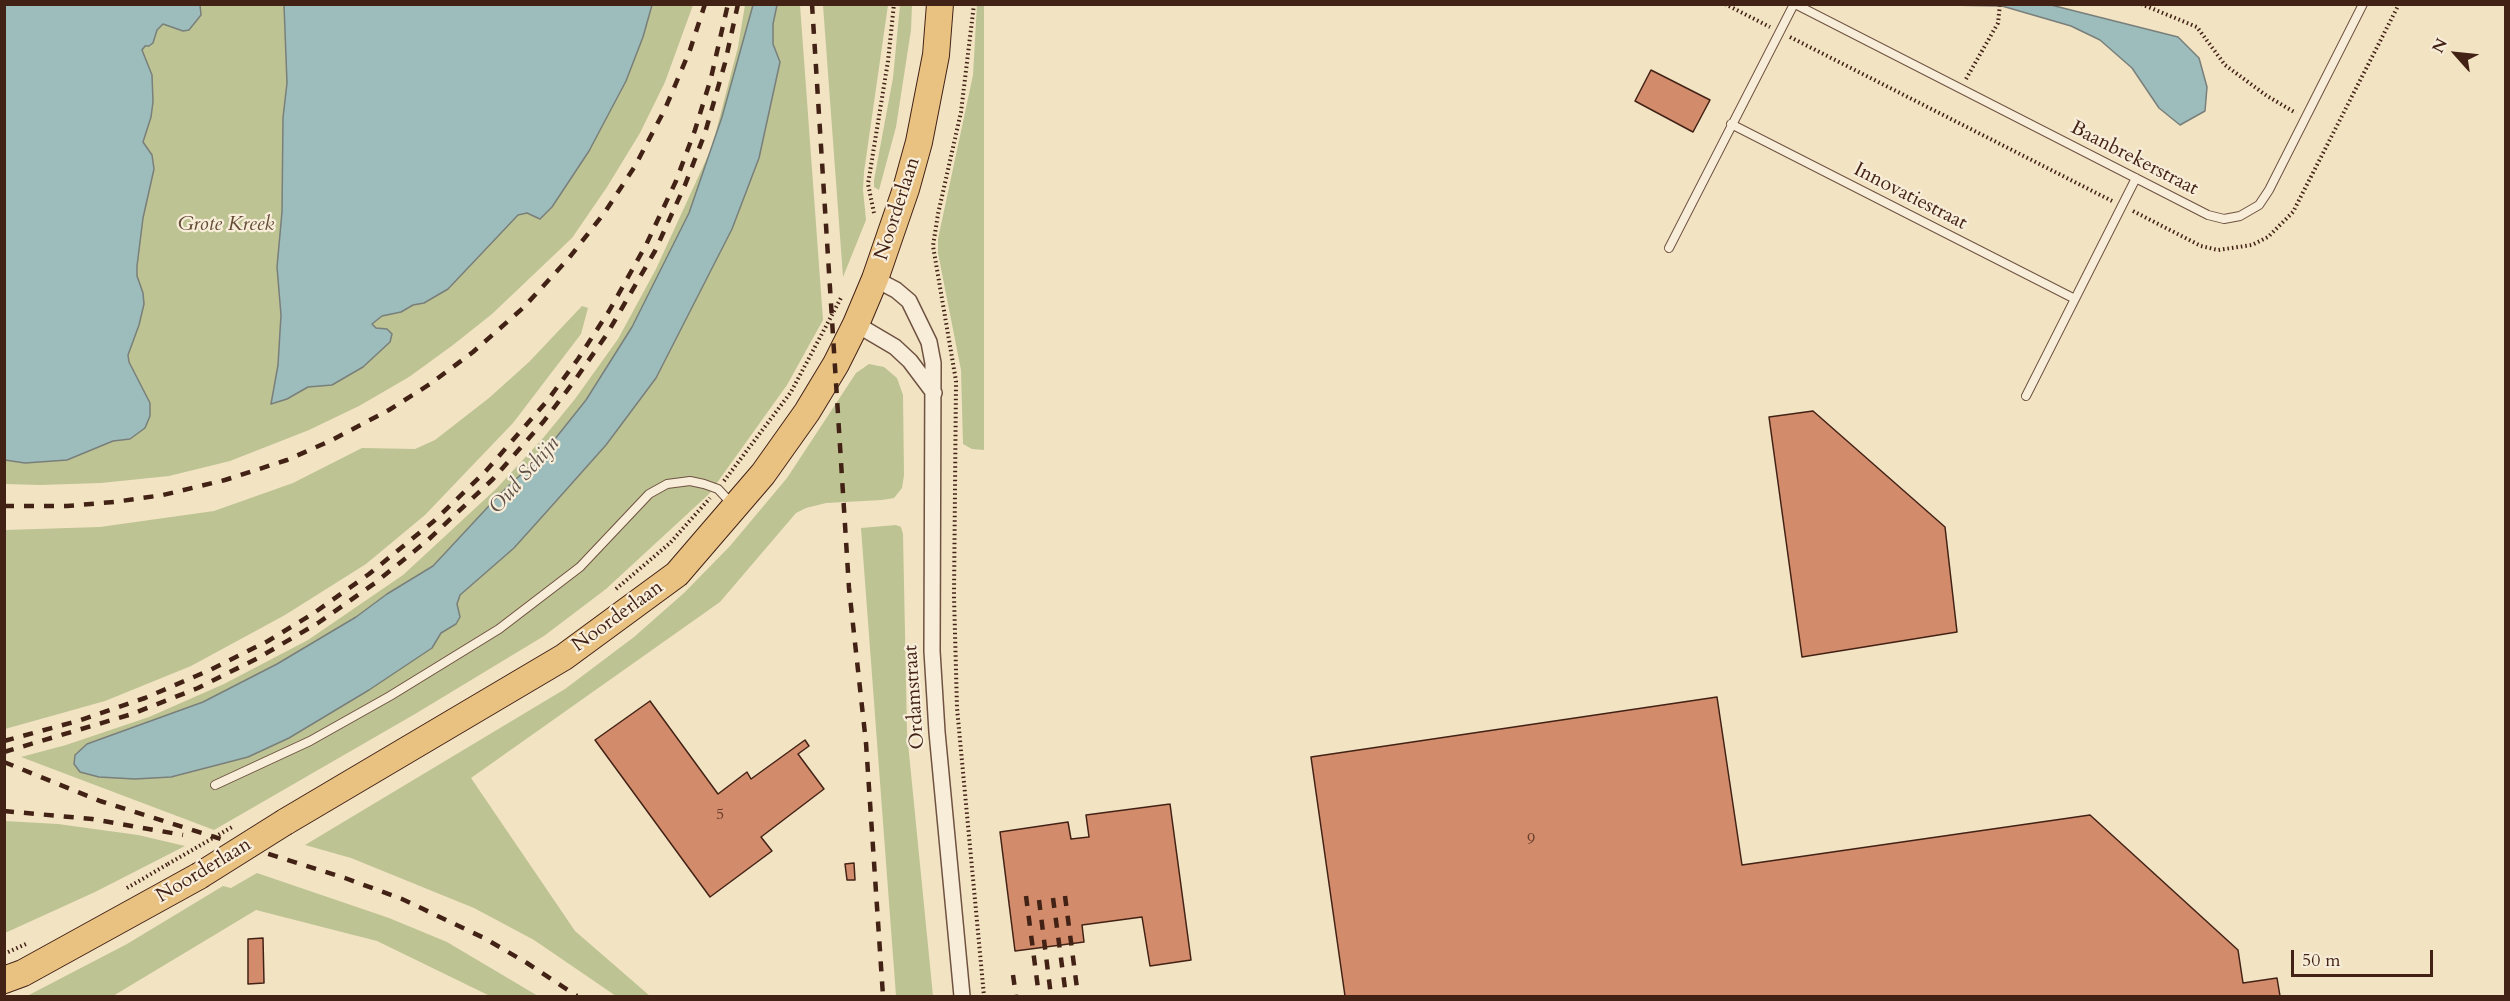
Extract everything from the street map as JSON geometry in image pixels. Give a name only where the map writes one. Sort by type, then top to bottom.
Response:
[{"type":"main road","name":"Noorderlaan","points":[[4,980],[23,973],[198,876],[564,657],[677,574],[736,508],[782,450],[807,412],[856,324],[906,189],[919,142],[936,55],[940,4]]},
{"type":"street","name":"Ordamstraat","points":[[874,279],[896,290],[909,301],[929,342],[933,363],[933,674],[962,996]]},
{"type":"street","points":[[856,324],[895,347],[910,361],[934,393]]},
{"type":"lane","points":[[1669,248],[1731,124],[1795,4]]},
{"type":"lane","name":"Baanbrekerstraat","points":[[1795,4],[1959,90],[2208,215],[2224,219],[2240,216],[2259,205],[2363,4]]},
{"type":"lane","name":"Innovatiestraat","points":[[1731,124],[2075,299]]},
{"type":"lane","points":[[2026,396],[2136,178]]},
{"type":"lane","points":[[214,785],[310,741],[390,696],[499,629],[579,567],[649,495],[668,484],[690,481],[718,489],[736,508]]},
{"type":"path","points":[[874,215],[868,184],[894,4]]},
{"type":"path","points":[[974,4],[961,112],[933,246],[956,381],[954,596],[957,708],[984,996]]},
{"type":"path","points":[[1725,4],[2201,246],[2218,250],[2252,245],[2268,237],[2293,212],[2399,4]]},
{"type":"path","points":[[2141,4],[2198,27],[2225,65],[2266,96],[2305,118]]},
{"type":"path","points":[[1959,90],[1998,23],[2000,7]]},
{"type":"path","points":[[607,597],[670,543],[718,489],[791,392],[844,291]]},
{"type":"path","points":[[168,864],[237,824]]},
{"type":"green space","name":"Grote Kreek","points":[[5,5],[693,5],[665,82],[640,133],[572,238],[492,314],[453,345],[409,377],[359,406],[309,430],[230,461],[169,476],[101,483],[40,485],[5,484]]},
{"type":"green space","points":[[745,5],[800,5],[823,320],[787,385],[709,494],[606,589],[544,636],[415,714],[214,830],[21,757],[66,745],[149,717],[224,684],[308,640],[403,575],[496,489],[575,399],[618,339],[656,269],[712,147],[738,47]]},
{"type":"green space","points":[[823,5],[888,5],[864,172],[866,220],[843,277]]},
{"type":"green space","points":[[900,5],[912,5],[911,30],[896,127],[879,190],[874,187],[874,180],[893,78]]},
{"type":"green space","points":[[977,5],[984,5],[984,450],[972,449],[963,444],[961,370],[938,253],[938,239],[973,75]]},
{"type":"green space","points":[[582,306],[588,308],[581,334],[513,423],[425,515],[366,564],[285,615],[191,666],[105,701],[5,729],[5,530],[100,527],[214,511],[293,483],[362,448],[415,449],[435,440],[489,398],[529,362]]},
{"type":"green space","points":[[869,364],[884,367],[897,378],[903,395],[904,475],[902,488],[894,498],[826,503],[796,513],[720,602],[471,778],[575,931],[650,996],[616,996],[534,940],[474,908],[351,858],[305,845],[565,689],[634,637],[684,593],[730,546],[787,478],[856,373]]},
{"type":"green space","points":[[896,525],[901,527],[903,534],[907,733],[933,996],[896,996],[861,528]]},
{"type":"green space","points":[[4,821],[58,824],[138,835],[185,846],[95,892],[5,933]]},
{"type":"green space","points":[[257,873],[389,918],[447,942],[538,996],[490,996],[377,941],[256,910],[113,996],[27,996],[127,944],[223,886],[231,888]]},
{"type":"water","points":[[5,5],[200,5],[201,15],[189,30],[183,31],[163,24],[157,30],[153,43],[142,50],[152,75],[153,102],[143,142],[152,155],[154,169],[143,218],[137,266],[137,276],[144,304],[128,355],[129,362],[150,403],[150,416],[145,428],[130,439],[113,441],[67,460],[25,463],[5,460]]},
{"type":"water","points":[[284,5],[652,5],[643,37],[626,81],[589,151],[552,207],[540,219],[527,213],[518,215],[448,289],[424,303],[382,316],[372,324],[376,328],[387,329],[392,334],[390,342],[363,367],[332,385],[308,387],[287,399],[271,404],[278,365],[281,315],[277,267],[282,212],[283,118],[287,83]]},
{"type":"water","name":"Oud Schijn","points":[[753,5],[777,5],[773,24],[773,44],[780,62],[759,158],[732,229],[656,378],[606,445],[514,548],[460,595],[457,604],[460,617],[456,624],[441,633],[432,648],[369,690],[289,738],[248,757],[171,777],[135,779],[99,777],[80,772],[74,764],[75,755],[87,744],[203,702],[277,664],[356,617],[387,594],[433,566],[500,494],[543,454],[586,400],[632,327],[689,213],[722,117]]},
{"type":"water","points":[[1946,5],[2051,5],[2178,37],[2199,58],[2207,87],[2205,111],[2180,125],[2159,108],[2132,68],[2100,40],[2071,26],[2002,6]]},
{"type":"building","points":[[1651,70],[1710,100],[1693,132],[1635,101]]},
{"type":"building","points":[[1813,411],[1945,527],[1957,632],[1802,657],[1769,417]]},
{"type":"building","points":[[1717,697],[1742,865],[2090,815],[2238,950],[2243,983],[2277,978],[2280,996],[1345,996],[1311,757]]},
{"type":"building","points":[[650,701],[718,794],[747,772],[751,779],[805,740],[809,746],[798,754],[824,789],[761,837],[772,851],[710,897],[595,740]]},
{"type":"building","points":[[1170,804],[1191,960],[1150,966],[1142,917],[1082,925],[1084,942],[1015,951],[1000,832],[1068,822],[1071,839],[1089,837],[1086,815]]},
{"type":"building","points":[[854,863],[855,880],[847,880],[845,864]]},
{"type":"building","points":[[263,938],[264,983],[248,984],[248,939]]},
{"type":"railway","points":[[4,506],[67,506],[114,502],[163,495],[225,480],[287,460],[330,441],[389,410],[430,384],[473,352],[523,308],[569,258],[605,212],[635,166],[665,109],[690,50],[705,4]]},
{"type":"railway","points":[[4,741],[81,720],[145,698],[210,670],[268,641],[314,613],[369,574],[434,521],[485,472],[547,401],[578,359],[609,311],[646,245],[676,181],[695,130],[711,78],[728,4]]},
{"type":"railway","points":[[4,752],[132,714],[198,688],[258,658],[318,623],[375,583],[428,540],[493,479],[544,421],[575,380],[607,334],[655,251],[685,185],[705,133],[725,63],[738,4]]},
{"type":"railway","points":[[812,4],[849,588],[866,743],[883,996]]},
{"type":"railway","points":[[4,762],[100,801],[345,878],[402,899],[484,938],[577,996]]},
{"type":"railway","points":[[4,811],[92,819],[183,835]]},
{"type":"railway","points":[[1026,896],[1039,996]]},
{"type":"railway","points":[[1065,896],[1078,996]]},
{"type":"railway","points":[[1053,898],[1066,996]]},
{"type":"railway","points":[[1039,900],[1051,996]]},
{"type":"railway","points":[[1013,975],[1016,996]]}]
